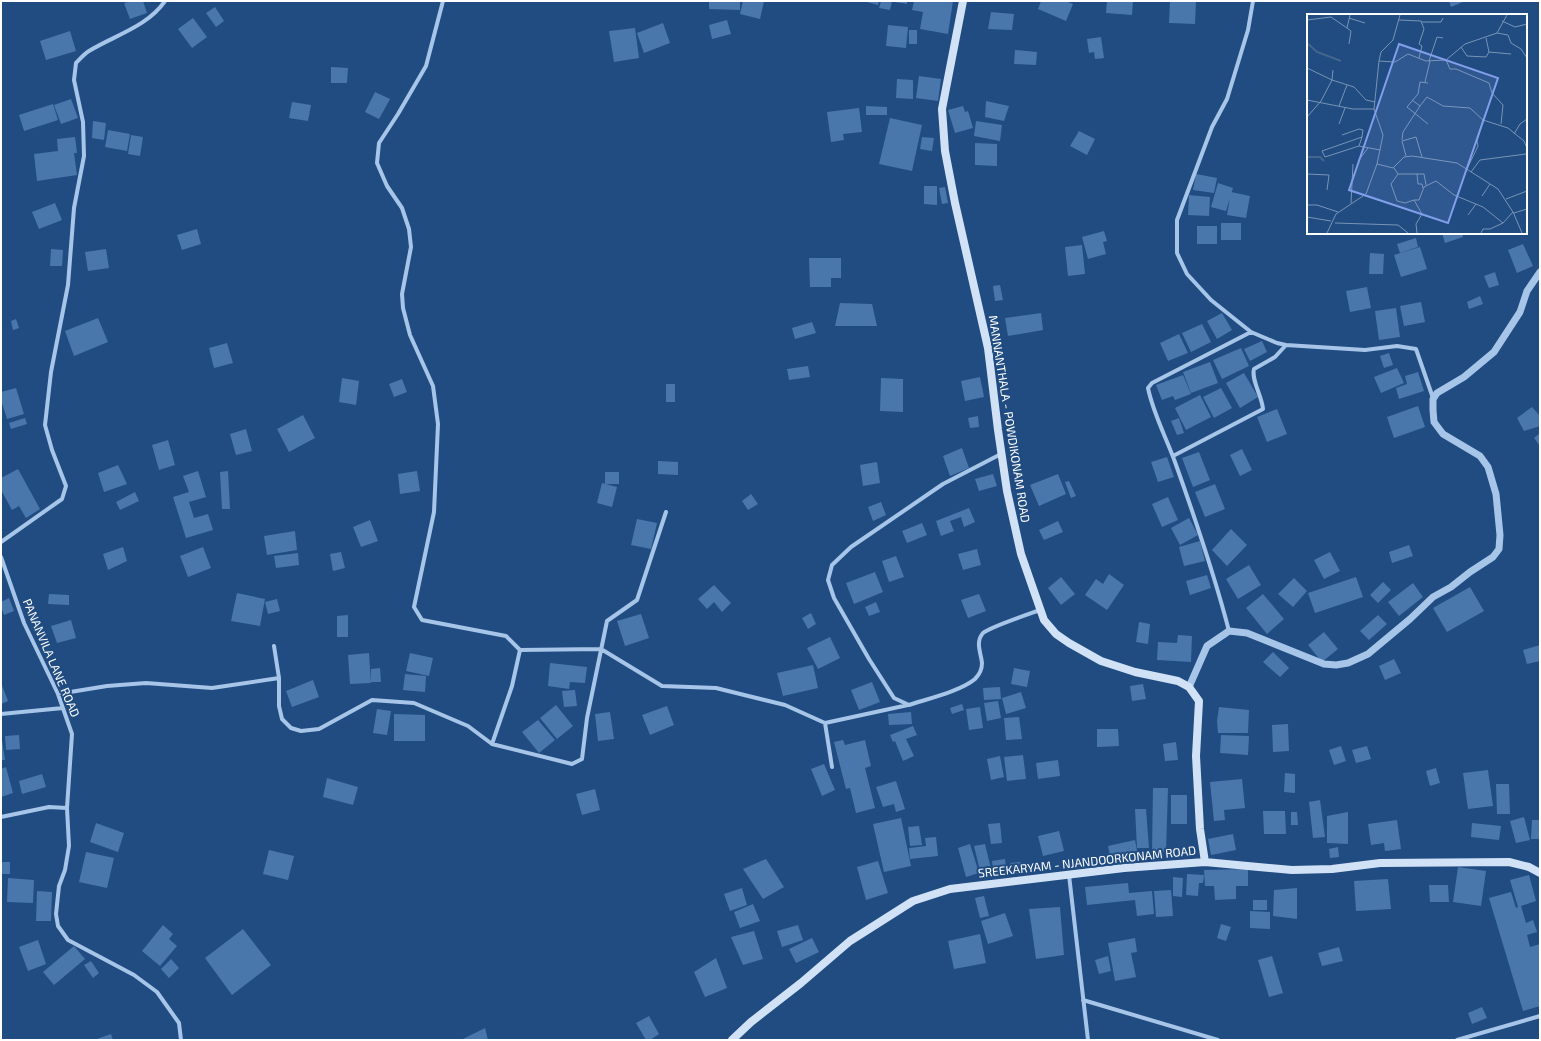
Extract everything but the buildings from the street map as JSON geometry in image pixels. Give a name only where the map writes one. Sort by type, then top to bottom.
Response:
[{"type":"main road","name":"MANNANTHALA - POWDIKONAM ROAD","points":[[963,1],[942,109],[945,151],[955,203],[988,348],[1007,491],[1021,554],[1044,620],[1056,634],[1100,660],[1135,672],[1178,681],[1189,687]]},
{"type":"main road","points":[[1189,687],[1199,701],[1196,756],[1200,829],[1205,862]]},
{"type":"main road","name":"SREEKARYAM - NJANDOORKONAM ROAD","points":[[732,1040],[750,1022],[801,983],[850,941],[913,901],[950,889],[1124,868],[1205,862],[1292,870],[1332,869],[1380,863],[1509,862],[1529,866],[1540,873]]},
{"type":"street","points":[[1,542],[62,499],[66,486],[52,450],[45,425],[51,372],[68,285],[74,208],[84,156],[83,122],[74,80],[76,64],[88,51],[142,24],[160,8],[165,1]]},
{"type":"street","points":[[443,1],[426,66],[379,143],[377,163],[387,186],[402,208],[409,229],[412,247],[402,294],[403,308],[410,335],[433,386],[438,424],[434,512],[414,607],[422,620],[506,636],[520,650],[601,649],[662,686],[716,688],[785,705],[825,723],[909,705],[942,695],[974,680],[981,670],[982,664],[979,647],[983,633],[991,628],[1041,609]]},
{"type":"street","points":[[1189,687],[1207,646],[1229,631],[1247,633],[1324,664],[1336,665],[1348,663],[1368,654],[1410,619],[1433,597],[1451,587],[1470,572],[1494,557],[1499,549],[1500,535],[1496,494],[1488,467],[1480,456],[1443,434],[1434,422],[1433,399],[1416,349],[1397,346],[1365,350],[1286,345],[1251,332],[1211,300],[1187,274],[1177,253],[1177,220],[1212,127],[1227,99],[1248,30],[1253,1]]},
{"type":"street","points":[[1433,399],[1437,393],[1464,377],[1494,352],[1520,312],[1527,291],[1540,272]]},
{"type":"street","points":[[1229,631],[1218,586],[1173,456],[1150,399],[1148,388],[1152,383],[1251,332]]},
{"type":"street","points":[[1173,456],[1263,409],[1262,399],[1252,374],[1254,370],[1275,357],[1286,345]]},
{"type":"street","points":[[909,705],[894,698],[868,659],[834,598],[828,580],[832,565],[851,547],[943,484],[1002,454]]},
{"type":"street","points":[[274,646],[279,678],[279,706],[282,719],[291,728],[302,731],[319,729],[372,700],[414,703],[468,726],[492,744],[572,764],[582,759],[587,718],[606,621],[637,600],[666,512]]},
{"type":"street","name":"PANANVILA LANE ROAD","points":[[1,557],[24,623],[58,694],[72,734],[67,808],[69,846],[65,870],[59,886],[56,914],[58,926],[68,940],[134,975],[157,992],[179,1024],[181,1040]]},
{"type":"street","points":[[492,744],[512,686],[520,650]]},
{"type":"street","points":[[58,694],[107,686],[146,683],[212,688],[279,678]]},
{"type":"street","points":[[1,714],[63,708]]},
{"type":"street","points":[[825,723],[832,767]]},
{"type":"street","points":[[1,817],[49,807],[67,808]]},
{"type":"street","points":[[1070,875],[1088,1040]]},
{"type":"street","points":[[1083,1000],[1218,1040]]},
{"type":"street","points":[[1457,1040],[1540,1016]]}]
